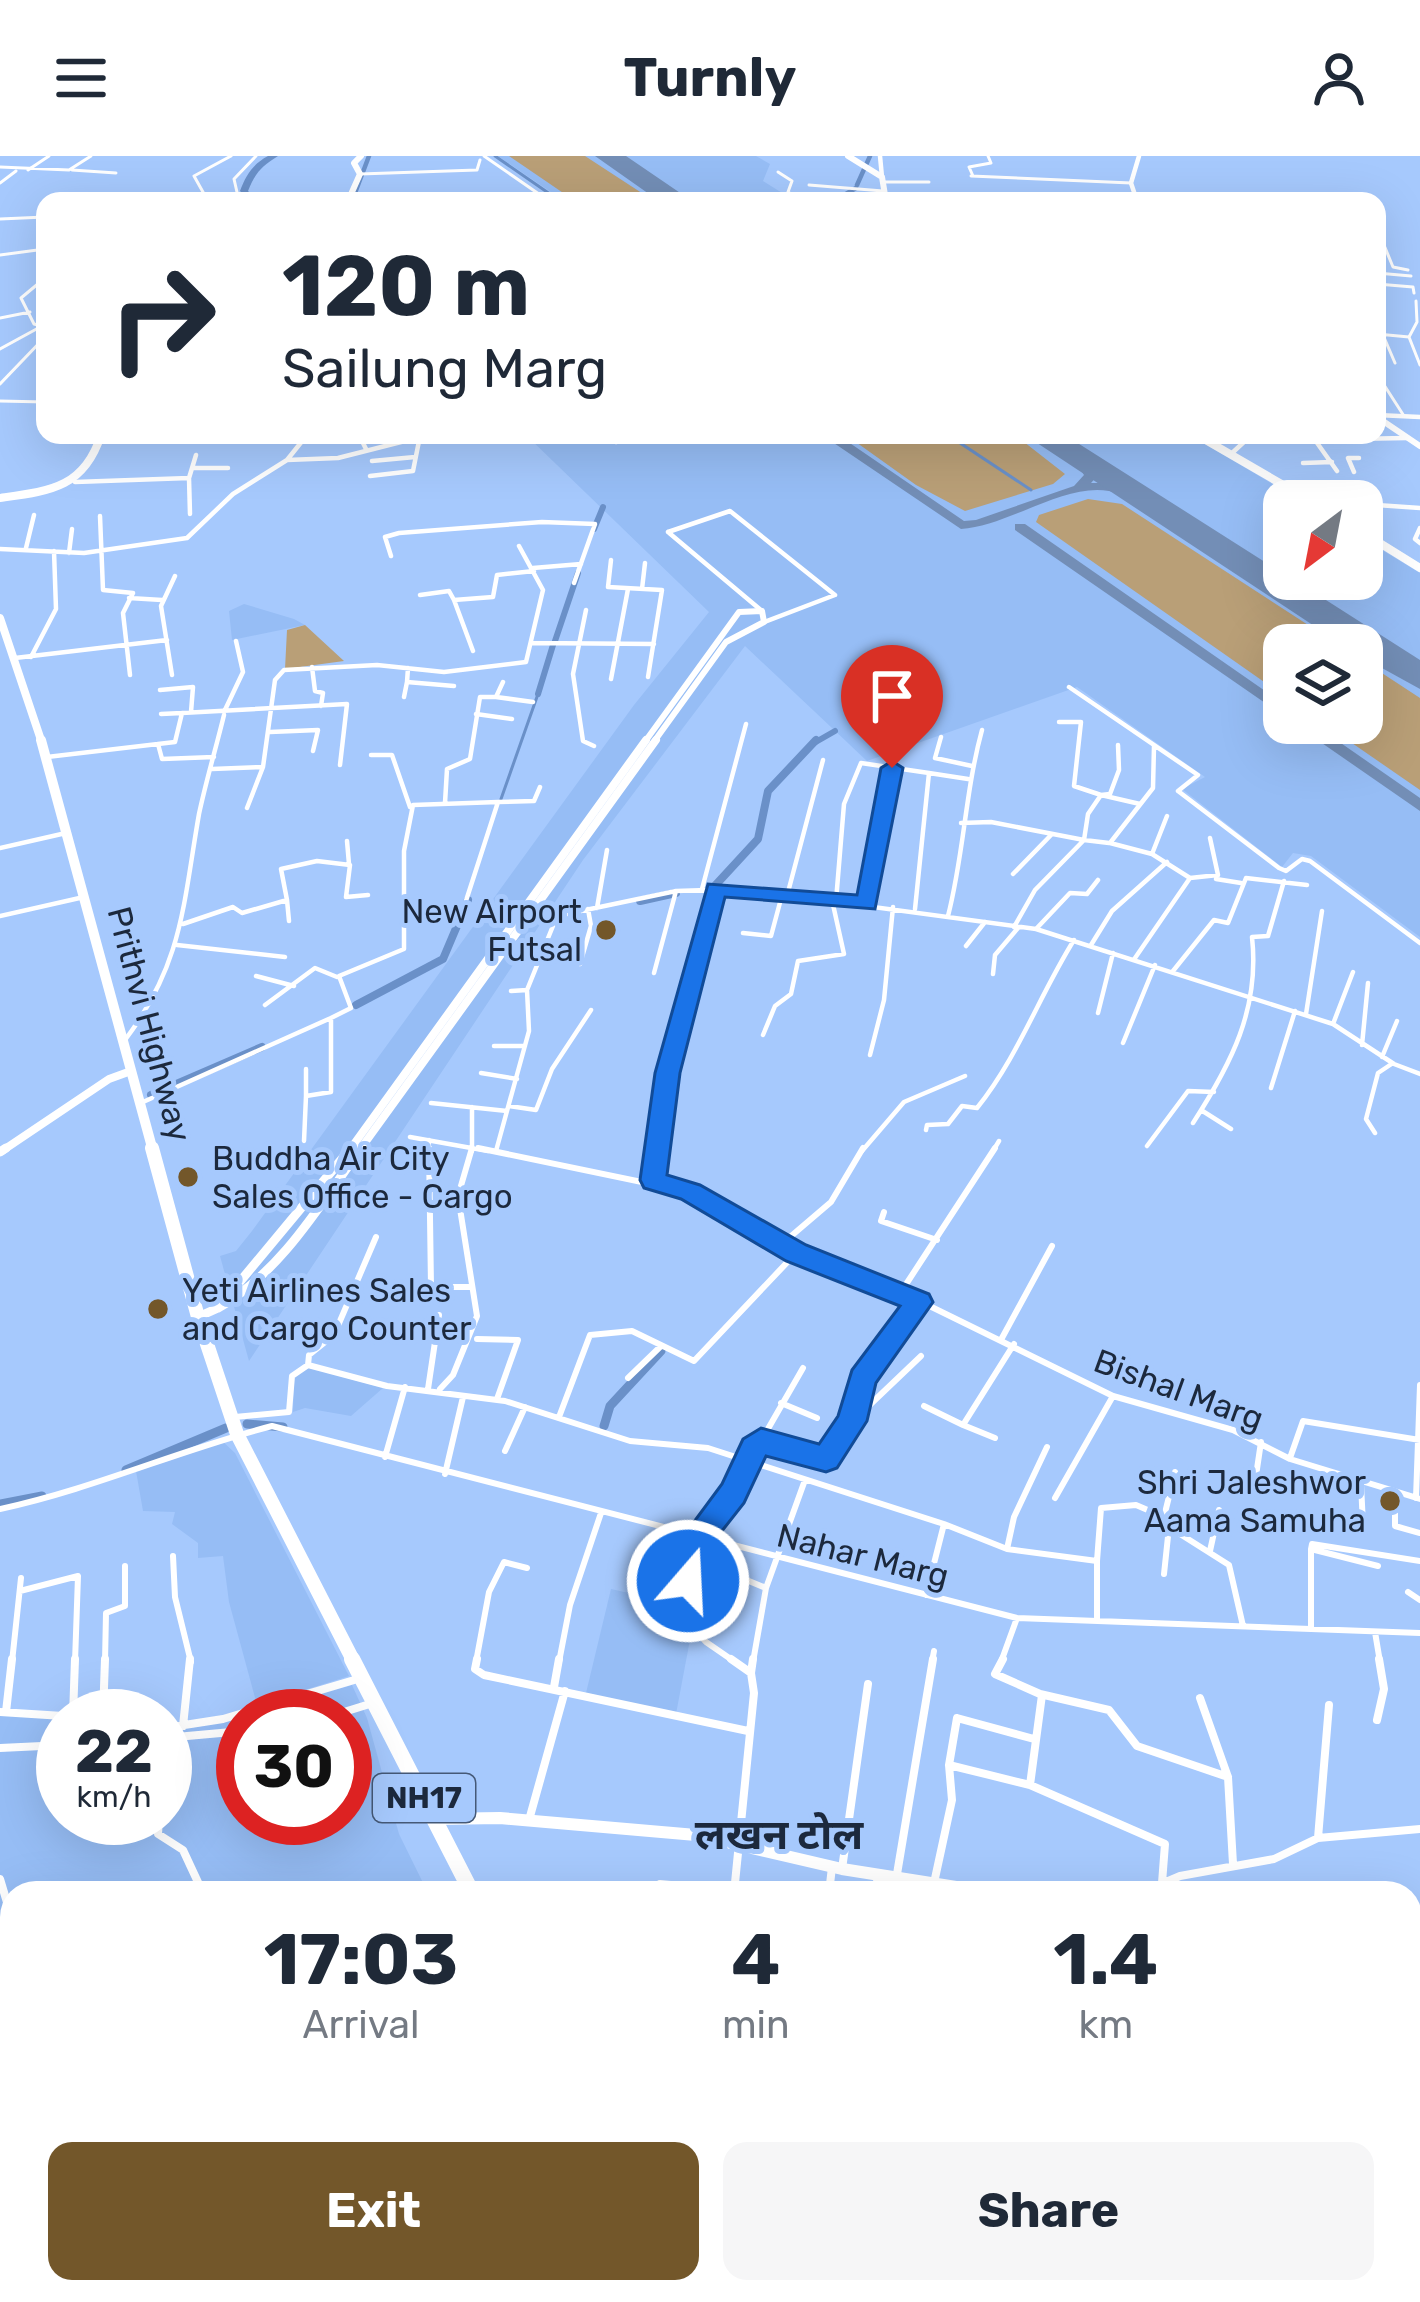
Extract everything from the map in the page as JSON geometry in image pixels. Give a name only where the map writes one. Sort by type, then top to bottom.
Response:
[{"type":"highway","name":"Prithvi Highway","points":[[0,618],[47,757],[198,1317],[237,1433],[378,1702],[461,1881]]},
{"type":"main road","points":[[352,192],[360,174],[354,163],[361,156]]},
{"type":"main road","points":[[848,156],[882,183],[884,192]]},
{"type":"main road","points":[[0,498],[75,482],[92,467],[98,444]]},
{"type":"main road","points":[[1214,444],[1276,480]]},
{"type":"main road","points":[[1383,545],[1420,568]]},
{"type":"street","points":[[28,170],[49,156]]},
{"type":"street","points":[[69,170],[91,156]]},
{"type":"street","points":[[203,192],[194,176],[231,156]]},
{"type":"street","points":[[237,192],[234,179],[256,156]]},
{"type":"street","points":[[880,156],[882,183]]},
{"type":"street","points":[[988,156],[991,163],[969,167],[972,176],[1131,183]]},
{"type":"street","points":[[1134,192],[1131,183],[1138,156]]},
{"type":"street","points":[[360,174],[477,170],[482,158],[535,192]]},
{"type":"street","points":[[0,167],[116,173]]},
{"type":"street","points":[[0,182],[19,169]]},
{"type":"street","points":[[778,172],[792,181],[788,192]]},
{"type":"street","points":[[809,185],[929,182]]},
{"type":"street","points":[[0,218],[36,217]]},
{"type":"street","points":[[0,255],[36,250]]},
{"type":"street","points":[[1386,250],[1393,267],[1409,273],[1386,273]]},
{"type":"street","points":[[1386,285],[1413,287],[1414,293]]},
{"type":"street","points":[[36,286],[21,298],[36,319]]},
{"type":"street","points":[[1408,337],[1417,322],[1416,301]]},
{"type":"street","points":[[0,318],[29,312]]},
{"type":"street","points":[[1,347],[36,330]]},
{"type":"street","points":[[1386,333],[1408,337]]},
{"type":"street","points":[[1408,337],[1420,365]]},
{"type":"street","points":[[0,384],[36,346]]},
{"type":"street","points":[[1386,346],[1395,363]]},
{"type":"street","points":[[1386,388],[1404,416]]},
{"type":"street","points":[[0,401],[36,402]]},
{"type":"street","points":[[1386,416],[1420,417]]},
{"type":"street","points":[[1386,422],[1420,446]]},
{"type":"street","points":[[1386,439],[1411,439]]},
{"type":"street","points":[[0,549],[102,552],[194,536],[233,494],[287,460],[300,444]]},
{"type":"street","points":[[364,444],[366,449]]},
{"type":"street","points":[[287,460],[338,458],[384,444]]},
{"type":"street","points":[[370,476],[413,471],[418,444]]},
{"type":"street","points":[[1232,454],[1242,444]]},
{"type":"street","points":[[1318,444],[1337,471]]},
{"type":"street","points":[[190,514],[189,478],[196,455]]},
{"type":"street","points":[[372,461],[415,457]]},
{"type":"street","points":[[1348,458],[1354,472]]},
{"type":"street","points":[[1303,463],[1359,458]]},
{"type":"street","points":[[193,469],[228,468]]},
{"type":"street","points":[[75,482],[119,485],[189,478]]},
{"type":"street","points":[[1383,505],[1420,508]]},
{"type":"street","points":[[198,1317],[255,1284],[312,1217],[726,643],[764,617],[835,595],[730,511],[668,532],[764,617]]},
{"type":"street","points":[[26,548],[34,515]]},
{"type":"street","points":[[100,516],[104,590],[133,592],[123,613],[130,675]]},
{"type":"street","points":[[391,556],[385,537],[399,533],[542,522],[595,524],[574,583]]},
{"type":"street","points":[[1420,528],[1415,539],[1420,544]]},
{"type":"street","points":[[69,553],[73,529]]},
{"type":"street","points":[[247,808],[263,767],[278,674],[313,667],[444,672],[526,662],[543,590],[519,546]]},
{"type":"street","points":[[31,657],[56,609],[53,551]]},
{"type":"street","points":[[611,560],[608,587],[662,590],[648,677]]},
{"type":"street","points":[[642,589],[645,562]]},
{"type":"street","points":[[454,600],[494,598],[497,575],[581,564]]},
{"type":"street","points":[[172,675],[162,600],[175,576]]},
{"type":"street","points":[[611,679],[628,589]]},
{"type":"street","points":[[420,595],[449,591],[473,650]]},
{"type":"street","points":[[216,1310],[328,1179],[739,612],[744,602],[740,593]]},
{"type":"street","points":[[130,598],[162,600]]},
{"type":"street","points":[[739,612],[747,608],[764,617]]},
{"type":"street","points":[[586,610],[573,702],[583,741],[594,746]]},
{"type":"street","points":[[15,658],[167,640]]},
{"type":"street","points":[[125,1040],[149,1008],[183,924],[200,811],[224,713],[243,672],[236,640]]},
{"type":"street","points":[[532,643],[655,644]]},
{"type":"street","points":[[313,667],[315,691],[323,693],[322,706]]},
{"type":"street","points":[[404,697],[408,668]]},
{"type":"street","points":[[407,682],[454,686]]},
{"type":"street","points":[[496,697],[503,682]]},
{"type":"street","points":[[160,690],[193,687],[191,712]]},
{"type":"street","points":[[1069,687],[1198,775],[1178,791],[1279,868],[1286,872],[1301,860],[1310,861],[1420,943]]},
{"type":"street","points":[[445,803],[447,769],[470,759],[480,697],[533,702]]},
{"type":"street","points":[[161,714],[349,707],[340,765]]},
{"type":"street","points":[[47,757],[176,742],[182,713]]},
{"type":"street","points":[[476,713],[512,719]]},
{"type":"street","points":[[1058,722],[1081,722],[1073,786],[1140,804]]},
{"type":"street","points":[[702,889],[746,724]]},
{"type":"street","points":[[270,732],[319,730],[313,751]]},
{"type":"street","points":[[948,916],[964,851],[968,779],[982,730]]},
{"type":"street","points":[[941,736],[934,758],[972,766]]},
{"type":"street","points":[[158,744],[162,760],[215,758]]},
{"type":"street","points":[[993,974],[995,955],[1016,927],[1030,891],[1059,869],[1084,840],[1088,814],[1101,795],[1110,794],[1118,770],[1118,745]]},
{"type":"street","points":[[1110,843],[1156,775],[1154,746]]},
{"type":"street","points":[[337,977],[404,949],[408,886],[401,837],[410,807],[392,755],[371,754]]},
{"type":"street","points":[[867,903],[895,754]]},
{"type":"street","points":[[743,933],[771,936],[823,760]]},
{"type":"street","points":[[763,1035],[775,1006],[791,994],[798,961],[844,954],[834,900],[844,804],[861,763],[968,779]]},
{"type":"street","points":[[212,769],[263,767]]},
{"type":"street","points":[[915,909],[929,773]]},
{"type":"street","points":[[410,807],[534,801],[540,787]]},
{"type":"street","points":[[463,910],[498,802]]},
{"type":"street","points":[[1151,854],[1167,816]]},
{"type":"street","points":[[962,823],[991,822],[1110,843],[1151,854],[1190,878],[1241,884]]},
{"type":"street","points":[[0,848],[66,832]]},
{"type":"street","points":[[1013,874],[1052,834]]},
{"type":"street","points":[[1210,838],[1216,879]]},
{"type":"street","points":[[346,841],[346,897],[368,895]]},
{"type":"street","points":[[580,964],[607,850]]},
{"type":"street","points":[[1091,945],[1112,911],[1167,862]]},
{"type":"street","points":[[289,921],[279,874],[283,867],[349,864]]},
{"type":"street","points":[[1173,971],[1214,920],[1228,923],[1241,884],[1253,877],[1307,885]]},
{"type":"street","points":[[1135,958],[1190,878]]},
{"type":"street","points":[[1036,929],[1070,893],[1087,894],[1099,880]]},
{"type":"street","points":[[1193,1123],[1239,1048],[1252,995],[1252,937],[1268,937],[1284,881]]},
{"type":"street","points":[[653,1180],[667,1073],[716,889]]},
{"type":"street","points":[[496,1151],[531,1017],[527,991],[557,916],[676,891],[716,889],[867,903],[1036,929],[1333,1024],[1394,1064],[1420,1074]]},
{"type":"street","points":[[654,973],[676,891]]},
{"type":"street","points":[[0,916],[85,896]]},
{"type":"street","points":[[183,924],[233,907],[242,913],[287,900]]},
{"type":"street","points":[[870,1055],[880,1039],[887,995],[892,907]]},
{"type":"street","points":[[1306,1015],[1322,911]]},
{"type":"street","points":[[966,946],[985,922]]},
{"type":"street","points":[[926,1130],[927,1125],[948,1124],[962,1106],[977,1108],[998,1086],[1043,990],[1074,940]]},
{"type":"street","points":[[177,945],[285,957]]},
{"type":"street","points":[[1098,1013],[1114,952]]},
{"type":"street","points":[[1124,1043],[1155,965]]},
{"type":"street","points":[[139,1103],[351,1008],[337,977],[318,967],[266,1005]]},
{"type":"street","points":[[1333,1024],[1353,972]]},
{"type":"street","points":[[256,976],[294,986]]},
{"type":"street","points":[[1362,1045],[1368,983]]},
{"type":"street","points":[[512,991],[527,991]]},
{"type":"street","points":[[431,1102],[536,1110],[542,1105],[552,1069],[591,1010]]},
{"type":"street","points":[[1271,1088],[1270,1078],[1295,1011]]},
{"type":"street","points":[[306,1096],[331,1092],[332,1018]]},
{"type":"street","points":[[1382,1057],[1397,1022]]},
{"type":"street","points":[[494,1046],[525,1046]]},
{"type":"street","points":[[1375,1133],[1366,1118],[1375,1079],[1394,1064]]},
{"type":"street","points":[[304,1141],[306,1069]]},
{"type":"street","points":[[0,1152],[110,1079],[131,1071]]},
{"type":"street","points":[[481,1073],[518,1078]]},
{"type":"street","points":[[783,1243],[831,1202],[868,1140],[904,1102],[964,1076]]},
{"type":"street","points":[[1147,1146],[1188,1090],[1214,1092]]},
{"type":"street","points":[[440,1389],[453,1376],[475,1325],[458,1196],[473,1146],[472,1108]]},
{"type":"street","points":[[1202,1110],[1231,1129]]},
{"type":"street","name":"Bishal Marg","points":[[410,1137],[473,1146],[522,1161],[653,1180],[690,1192],[796,1253],[901,1292],[1003,1338],[1113,1396],[1261,1442],[1290,1459],[1361,1484],[1418,1498]]},
{"type":"street","points":[[429,1139],[426,1198],[431,1287],[472,1287]]},
{"type":"street","points":[[901,1292],[999,1142]]},
{"type":"street","points":[[884,1212],[881,1221],[938,1240]]},
{"type":"street","points":[[308,1365],[309,1355],[334,1335],[376,1237]]},
{"type":"street","points":[[1003,1338],[1052,1246]]},
{"type":"street","points":[[559,1417],[590,1335],[626,1330],[694,1361],[796,1253]]},
{"type":"street","points":[[852,1421],[862,1378],[919,1302]]},
{"type":"street","points":[[428,1388],[439,1315]]},
{"type":"street","points":[[478,1339],[518,1340],[497,1399]]},
{"type":"street","points":[[963,1425],[1014,1343]]},
{"type":"street","points":[[628,1378],[660,1347]]},
{"type":"street","points":[[761,1441],[824,1460],[852,1421],[921,1356]]},
{"type":"street","points":[[232,1418],[289,1412],[292,1376],[308,1365],[405,1387],[497,1399],[622,1440],[684,1450],[708,1448],[1007,1549],[1097,1561]]},
{"type":"street","points":[[752,1673],[706,1642],[672,1606],[696,1559],[699,1536],[733,1493],[744,1462],[803,1368]]},
{"type":"street","points":[[1418,1498],[1420,1385]]},
{"type":"street","points":[[385,1457],[405,1387]]},
{"type":"street","points":[[1055,1498],[1113,1396]]},
{"type":"street","points":[[444,1474],[453,1458],[451,1434],[463,1397]]},
{"type":"street","points":[[781,1403],[817,1418]]},
{"type":"street","points":[[924,1406],[995,1438]]},
{"type":"street","points":[[505,1451],[525,1407]]},
{"type":"street","points":[[263,1414],[272,1426]]},
{"type":"street","points":[[1290,1459],[1303,1421],[1420,1440]]},
{"type":"street","name":"Nahar Marg","points":[[0,1509],[69,1494],[237,1433],[272,1426],[1017,1618],[1420,1633]]},
{"type":"street","points":[[1248,1490],[1254,1489],[1259,1473],[1261,1442]]},
{"type":"street","points":[[1007,1549],[1014,1517],[1047,1447]]},
{"type":"street","points":[[1164,1574],[1169,1527],[1164,1517],[1174,1472]]},
{"type":"street","points":[[735,1881],[752,1673],[766,1588],[805,1480]]},
{"type":"street","points":[[1361,1484],[1364,1525]]},
{"type":"street","points":[[1395,1492],[1395,1526],[1420,1534]]},
{"type":"street","points":[[1097,1620],[1101,1508],[1136,1505],[1164,1517]]},
{"type":"street","points":[[1210,1551],[1219,1510]]},
{"type":"street","points":[[554,1687],[570,1605],[602,1513]]},
{"type":"street","points":[[926,1595],[944,1524]]},
{"type":"street","points":[[1169,1527],[1210,1551],[1233,1574],[1243,1626]]},
{"type":"street","points":[[1311,1629],[1312,1544],[1420,1561]]},
{"type":"street","points":[[1311,1549],[1378,1566]]},
{"type":"street","points":[[173,1556],[175,1597],[192,1667],[189,1689]]},
{"type":"street","points":[[696,1559],[766,1588]]},
{"type":"street","points":[[527,1568],[504,1562],[489,1592],[475,1669],[484,1676],[748,1731]]},
{"type":"street","points":[[104,1689],[106,1613],[125,1606],[125,1565]]},
{"type":"street","points":[[20,1591],[78,1576],[74,1689]]},
{"type":"street","points":[[21,1578],[3,1712],[36,1714]]},
{"type":"street","points":[[1408,1592],[1420,1600]]},
{"type":"street","points":[[1017,1618],[1016,1633],[995,1673],[1042,1695],[1103,1706],[1127,1722],[1137,1746],[1228,1777]]},
{"type":"street","points":[[1376,1632],[1384,1689],[1377,1720]]},
{"type":"street","points":[[897,1874],[934,1651]]},
{"type":"street","points":[[192,1724],[365,1677]]},
{"type":"street","points":[[833,1881],[868,1684]]},
{"type":"street","points":[[528,1822],[565,1691]]},
{"type":"street","points":[[1030,1785],[1042,1695]]},
{"type":"street","points":[[1200,1698],[1228,1777],[1233,1865]]},
{"type":"street","points":[[372,1704],[378,1702]]},
{"type":"street","points":[[1318,1838],[1329,1705]]},
{"type":"street","points":[[934,1881],[952,1800],[949,1765],[957,1718],[1034,1739]]},
{"type":"street","points":[[0,1748],[36,1746]]},
{"type":"street","points":[[949,1765],[1030,1785],[1166,1844],[1162,1881]]},
{"type":"street","points":[[434,1819],[528,1822],[740,1842],[837,1868],[929,1881]]},
{"type":"street","points":[[1170,1881],[1274,1859],[1318,1838],[1420,1828]]},
{"type":"street","points":[[175,1845],[183,1850],[197,1881]]},
{"type":"street","points":[[877,1881],[879,1872]]},
{"type":"shaded area","points":[[498,156],[756,156],[770,164],[763,181],[781,192],[551,192]]},
{"type":"shaded area","points":[[509,156],[585,156],[640,192],[562,192]]},
{"type":"shaded area","points":[[535,444],[1205,444],[1266,480],[1263,600],[1383,600],[1383,551],[1420,573],[1420,937],[1311,856],[1293,853],[1282,867],[1182,789],[1205,777],[1077,687],[867,761],[745,646],[583,860],[249,1361],[220,1256],[236,1251],[634,705],[709,612]]},
{"type":"shaded area","points":[[859,444],[1027,444],[1065,474],[1053,484],[965,511],[916,485]]},
{"type":"shaded area","points":[[1088,499],[1122,504],[1263,596],[1263,600],[1307,624],[1263,624],[1263,681],[1036,522],[1039,515]]},
{"type":"shaded area","points":[[244,604],[305,625],[232,640],[229,611]]},
{"type":"shaded area","points":[[305,625],[344,661],[285,669],[287,630]]},
{"type":"shaded area","points":[[1383,674],[1420,698],[1420,790],[1353,744],[1383,744]]},
{"type":"shaded area","points":[[307,1367],[383,1388],[351,1416],[305,1408],[293,1412],[294,1376]]},
{"type":"shaded area","points":[[221,1440],[235,1453],[349,1676],[308,1689],[253,1689],[229,1602],[223,1556],[198,1558],[198,1543],[172,1524],[175,1512],[143,1511],[136,1471]]},
{"type":"shaded area","points":[[611,1589],[664,1601],[664,1608],[692,1629],[676,1714],[586,1693]]},
{"type":"shaded area","points":[[0,1715],[36,1717],[36,1845],[192,1845],[192,1726],[216,1722],[216,1845],[372,1845],[372,1736],[399,1834],[422,1881],[0,1881]]},
{"type":"waterway","points":[[245,192],[258,165],[274,156]]},
{"type":"waterway","points":[[355,192],[369,156]]},
{"type":"waterway","points":[[495,156],[547,192]]},
{"type":"waterway","points":[[857,185],[870,156]]},
{"type":"waterway","points":[[849,192],[856,188]]},
{"type":"waterway","points":[[962,444],[1031,490]]},
{"type":"waterway","points":[[594,529],[603,507]]},
{"type":"waterway","points":[[555,641],[578,573]]},
{"type":"waterway","points":[[538,694],[553,645]]},
{"type":"waterway","points":[[501,799],[538,694]]},
{"type":"waterway","points":[[814,743],[835,731]]},
{"type":"waterway","points":[[711,890],[758,839],[768,791],[816,740]]},
{"type":"waterway","points":[[640,901],[676,893]]},
{"type":"waterway","points":[[356,1005],[443,959],[468,900]]},
{"type":"waterway","points":[[151,1095],[262,1047]]},
{"type":"waterway","points":[[604,1426],[610,1406],[661,1351]]},
{"type":"waterway","points":[[247,1424],[283,1427]]},
{"type":"waterway","points":[[126,1470],[226,1428]]},
{"type":"waterway","points":[[0,1504],[42,1496]]},
{"type":"taxiway","points":[[842,444],[961,525],[978,524],[1078,489]]},
{"type":"taxiway","points":[[1078,489],[1091,475],[1082,461]]},
{"type":"taxiway","points":[[1078,489],[1111,487],[1137,496]]},
{"type":"taxiway","points":[[1020,527],[1263,696]]},
{"type":"taxiway","points":[[1331,744],[1420,806]]},
{"type":"runway","points":[[608,156],[664,192]]},
{"type":"runway","points":[[1056,444],[1420,677]]},
{"type":"place","name":"New Airport Futsal","points":[[606,930]]},
{"type":"place","name":"Buddha Air City Sales Office - Cargo","points":[[188,1177]]},
{"type":"place","name":"Yeti Airlines Sales and Cargo Counter","points":[[158,1309]]},
{"type":"place","name":"Shri Jaleshwor Aama Samuha","points":[[1390,1501]]},
{"type":"district","name":"लखन टोल","points":[[779,1834]]},
{"type":"route","points":[[688,1581],[700,1549],[698,1538],[733,1493],[753,1448],[761,1441],[826,1459],[852,1421],[862,1378],[885,1354],[919,1302],[859,1274],[796,1253],[690,1192],[653,1180],[667,1073],[716,889],[867,903],[892,768]]}]
